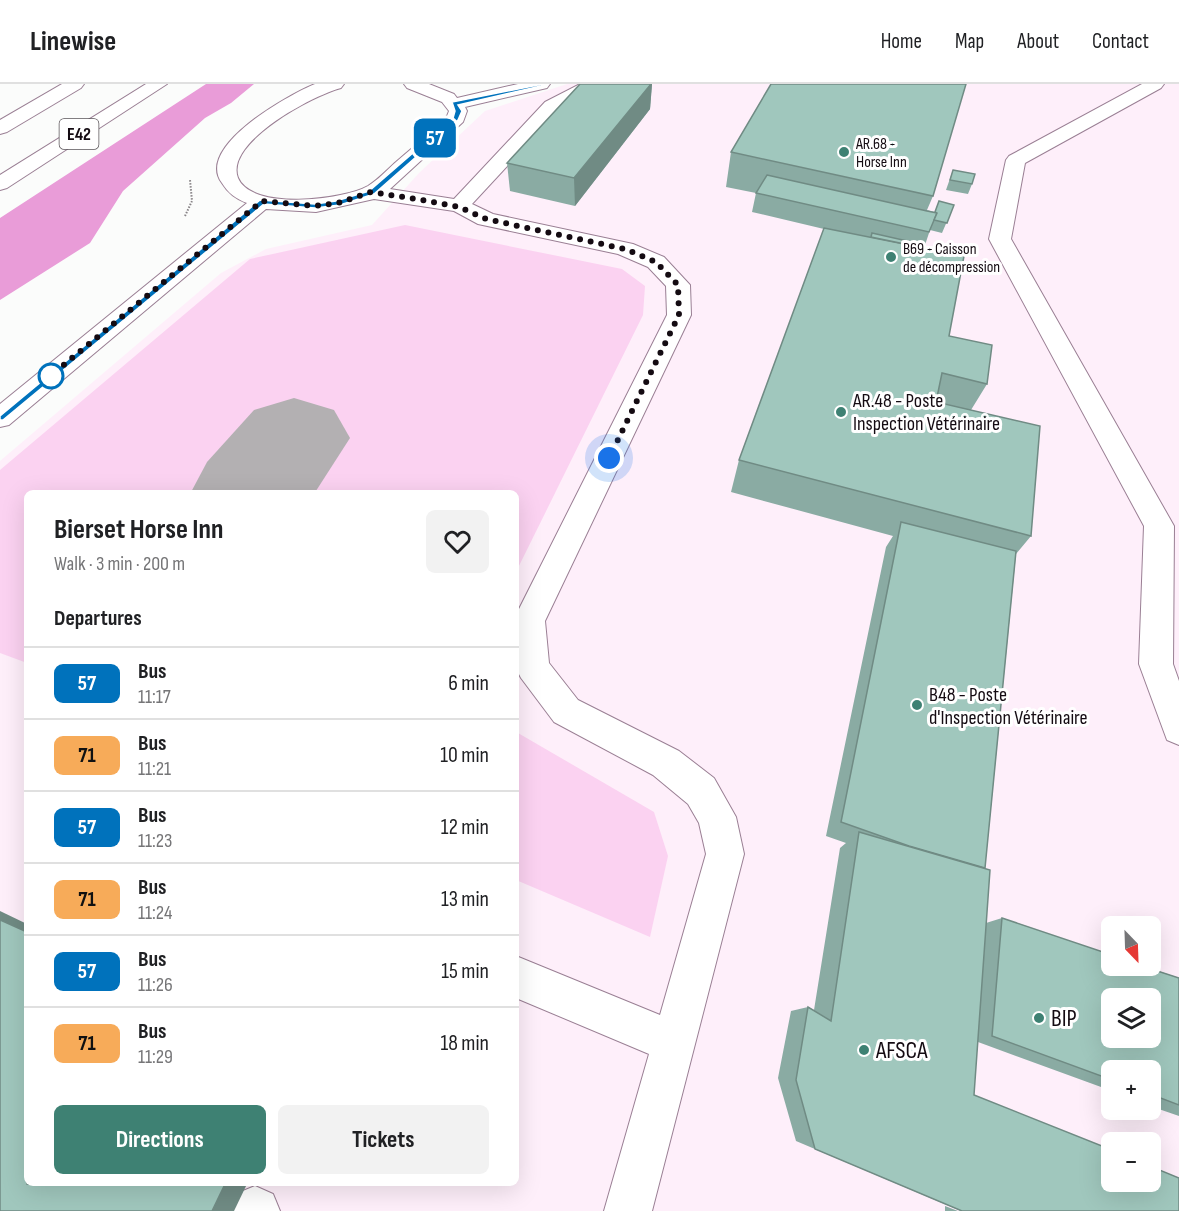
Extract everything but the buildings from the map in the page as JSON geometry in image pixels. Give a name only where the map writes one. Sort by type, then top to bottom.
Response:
[{"type":"main road","points":[[43,103],[57,84]]},
{"type":"main road","name":"E42","points":[[0,128],[75,84]]},
{"type":"main road","name":"E42","points":[[0,184],[158,84]]},
{"type":"main road","points":[[325,85],[292,103],[234,146],[227,157],[226,171],[229,184],[242,193],[262,201],[315,206],[338,203],[371,192],[456,118],[458,111],[454,104],[434,91],[413,84]]},
{"type":"main road","points":[[454,104],[541,84]]},
{"type":"main road","points":[[459,207],[552,106],[593,84]]},
{"type":"main road","points":[[1155,84],[1016,160],[1000,239],[1159,526],[1156,664],[1179,729]]},
{"type":"main road","points":[[371,192],[459,207],[486,219],[625,249],[656,262],[678,285],[679,315],[529,621],[533,668],[566,711],[666,763],[701,791],[717,817],[725,854],[628,1211]]},
{"type":"main road","points":[[0,418],[262,201]]},
{"type":"main road","points":[[519,978],[673,1042]]},
{"type":"shaded area","points":[[206,84],[254,84],[231,103],[205,118],[123,191],[90,243],[0,300],[0,218]]},
{"type":"shaded area","points":[[567,84],[1179,84],[1179,1211],[0,1211],[0,461],[221,273],[266,249],[372,225],[419,173],[485,111]]},
{"type":"shaded area","points":[[405,225],[622,269],[645,286],[643,315],[519,566],[519,490],[24,490],[24,662],[0,653],[0,470],[250,259]]},
{"type":"shaded area","points":[[519,734],[654,812],[668,856],[650,937],[519,881]]},
{"type":"taxiway","points":[[252,490],[294,438]]},
{"type":"bus line","name":"57","points":[[0,418],[262,201],[315,206],[338,203],[371,192],[424,149],[456,118],[458,111],[454,104],[519,91],[541,84]]},
{"type":"place","name":"AR.68 - Horse Inn","points":[[844,152]]},
{"type":"place","name":"B69 - Caisson de décompression","points":[[891,257]]},
{"type":"place","name":"AR.48 - Poste Inspection Vétérinaire","points":[[841,412]]},
{"type":"place","name":"B48 - Poste d'Inspection Vétérinaire","points":[[917,705]]},
{"type":"place","name":"BIP","points":[[1039,1018]]},
{"type":"place","name":"AFSCA","points":[[864,1050]]},
{"type":"route","points":[[51,376],[49,377],[262,201],[315,206],[338,203],[371,192],[459,207],[486,219],[625,249],[656,262],[678,285],[679,315],[609,458]]}]
